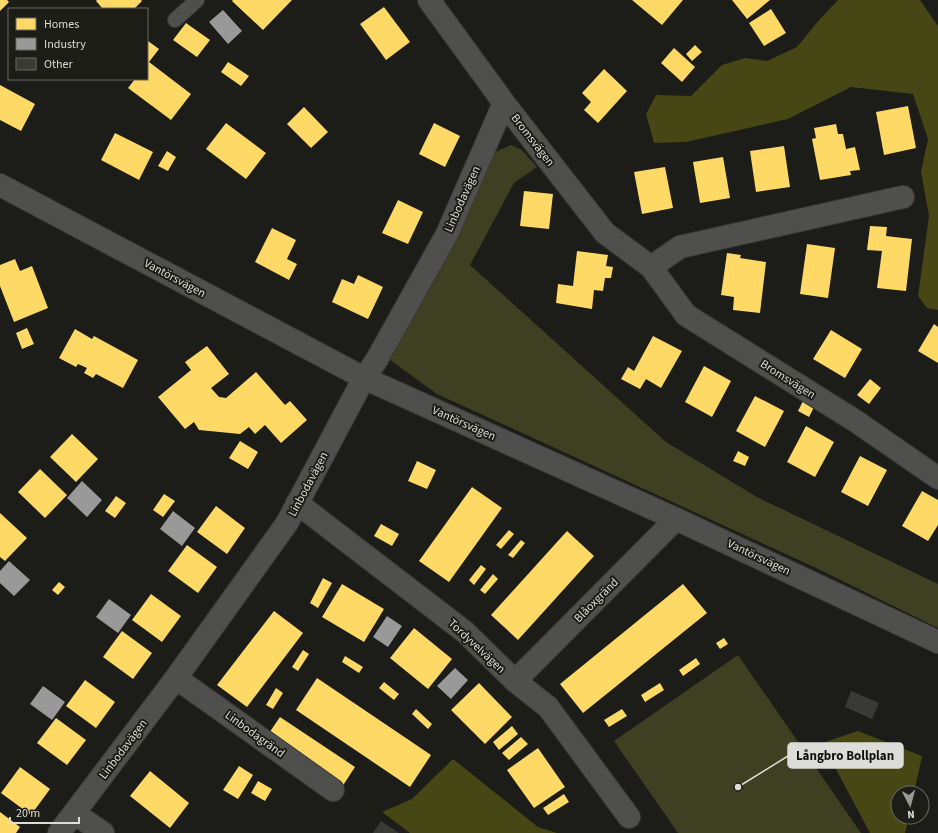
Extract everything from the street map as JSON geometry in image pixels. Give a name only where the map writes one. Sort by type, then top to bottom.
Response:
[{"type":"street","name":"Bromsvägen","points":[[429,0],[504,103],[604,232],[651,267],[686,315],[854,420],[938,478]]},
{"type":"street","name":"Linbodavägen","points":[[59,833],[176,678],[287,523],[364,378],[376,361],[447,234],[504,103]]},
{"type":"street","name":"Vantörsvägen","points":[[0,185],[364,378],[676,519],[938,642]]},
{"type":"street","points":[[651,267],[680,247],[903,197]]},
{"type":"street","name":"Tordyvelvägen","points":[[297,503],[464,632],[515,681],[548,707],[629,817]]},
{"type":"street","name":"Blåoxgränd","points":[[515,681],[676,519]]},
{"type":"street","name":"Linbodagränd","points":[[176,678],[333,790]]},
{"type":"street","points":[[74,814],[103,833]]},
{"type":"lane","points":[[175,20],[197,0]]},
{"type":"shaded area","points":[[838,0],[920,0],[938,26],[938,310],[927,308],[918,296],[929,216],[921,172],[928,139],[913,94],[851,87],[788,119],[686,142],[654,143],[646,114],[656,95],[691,96],[722,65],[745,58],[767,61],[797,47]]},
{"type":"shaded area","points":[[511,145],[522,150],[537,167],[514,183],[470,265],[666,442],[757,497],[938,584],[938,628],[814,567],[437,394],[390,360],[456,233],[495,152]]},
{"type":"shaded area","points":[[738,655],[861,833],[678,833],[614,741]]},
{"type":"shaded area","points":[[858,731],[922,756],[916,785],[890,785],[890,825],[907,825],[905,833],[870,833],[822,743]]},
{"type":"shaded area","points":[[453,759],[538,827],[557,833],[410,833],[382,812],[412,799]]},
{"type":"building: Homes","points":[[0,0],[7,0],[9,2],[0,11]]},
{"type":"building: Homes","points":[[292,0],[263,30],[232,1]]},
{"type":"building: Homes","points":[[632,0],[683,0],[662,25]]},
{"type":"building: Homes","points":[[732,0],[770,0],[747,19]]},
{"type":"building: Homes","points":[[96,1],[142,1],[135,8],[102,8]]},
{"type":"building: Homes","points":[[384,7],[410,42],[386,60],[360,24]]},
{"type":"building: Homes","points":[[771,9],[786,33],[764,46],[749,23]]},
{"type":"building: Homes","points":[[186,23],[210,40],[197,57],[173,40]]},
{"type":"building: Homes","points":[[148,41],[159,49],[149,62],[191,94],[171,120],[128,88],[134,80],[148,80]]},
{"type":"building: Homes","points":[[695,45],[702,52],[692,61],[686,54]]},
{"type":"building: Homes","points":[[674,48],[695,67],[682,82],[661,63]]},
{"type":"building: Homes","points":[[228,62],[249,76],[241,86],[221,72]]},
{"type":"building: Homes","points":[[604,69],[627,91],[598,123],[584,110],[591,102],[582,93]]},
{"type":"building: Homes","points":[[0,85],[35,104],[21,131],[0,120]]},
{"type":"building: Homes","points":[[908,106],[916,148],[884,155],[876,112]]},
{"type":"building: Homes","points":[[304,107],[328,132],[311,148],[287,124]]},
{"type":"building: Homes","points":[[226,123],[266,153],[246,179],[206,149]]},
{"type":"building: Homes","points":[[434,123],[460,136],[445,167],[419,154]]},
{"type":"building: Homes","points":[[836,124],[838,134],[843,134],[846,149],[855,147],[860,170],[850,171],[851,175],[820,180],[812,139],[816,138],[814,128]]},
{"type":"building: Homes","points":[[115,133],[153,152],[139,180],[101,160]]},
{"type":"building: Homes","points":[[784,146],[790,187],[756,192],[750,151]]},
{"type":"building: Homes","points":[[167,151],[176,157],[168,171],[158,166]]},
{"type":"building: Homes","points":[[723,157],[730,198],[700,203],[693,162]]},
{"type":"building: Homes","points":[[665,167],[673,208],[642,214],[634,172]]},
{"type":"building: Homes","points":[[524,191],[553,194],[549,229],[520,226]]},
{"type":"building: Homes","points":[[398,200],[423,212],[408,244],[382,233]]},
{"type":"building: Homes","points":[[870,226],[887,227],[886,236],[912,239],[906,291],[877,288],[882,251],[867,250]]},
{"type":"building: Homes","points":[[272,228],[296,240],[287,259],[297,264],[289,280],[255,262]]},
{"type":"building: Homes","points":[[807,244],[835,248],[828,298],[800,294]]},
{"type":"building: Homes","points":[[577,251],[608,255],[606,266],[613,267],[611,278],[605,278],[603,291],[594,290],[592,309],[556,303],[558,284],[573,286]]},
{"type":"building: Homes","points":[[727,253],[741,255],[740,258],[766,262],[760,313],[733,310],[734,297],[721,295]]},
{"type":"building: Homes","points":[[15,259],[20,271],[32,266],[48,308],[14,322],[0,286],[0,265]]},
{"type":"building: Homes","points":[[358,275],[383,287],[368,319],[332,302],[342,279],[354,284]]},
{"type":"building: Homes","points":[[934,324],[938,327],[938,363],[918,351]]},
{"type":"building: Homes","points":[[27,328],[34,344],[22,349],[16,333]]},
{"type":"building: Homes","points":[[75,329],[92,339],[94,336],[138,360],[123,388],[96,374],[93,378],[84,373],[87,368],[78,364],[76,367],[59,358]]},
{"type":"building: Homes","points":[[831,330],[862,349],[845,378],[813,359]]},
{"type":"building: Homes","points":[[653,336],[682,351],[661,388],[646,379],[640,389],[621,379],[628,367],[634,371]]},
{"type":"building: Homes","points":[[207,346],[229,374],[211,388],[219,397],[226,398],[256,372],[285,405],[290,401],[307,420],[281,443],[265,425],[255,434],[249,427],[240,434],[199,430],[194,422],[185,429],[158,397],[191,370],[185,362]]},
{"type":"building: Homes","points":[[704,366],[731,381],[712,417],[685,402]]},
{"type":"building: Homes","points":[[870,379],[881,388],[869,404],[857,395]]},
{"type":"building: Homes","points":[[755,396],[784,411],[765,447],[736,431]]},
{"type":"building: Homes","points":[[805,397],[816,403],[809,417],[798,411]]},
{"type":"building: Homes","points":[[806,426],[834,442],[815,477],[787,462]]},
{"type":"building: Homes","points":[[72,434],[98,459],[76,482],[50,457]]},
{"type":"building: Homes","points":[[240,441],[258,452],[248,469],[229,458]]},
{"type":"building: Homes","points":[[738,451],[749,457],[745,466],[733,461]]},
{"type":"building: Homes","points":[[860,456],[887,470],[868,506],[841,492]]},
{"type":"building: Homes","points":[[417,461],[436,470],[427,489],[408,481]]},
{"type":"building: Homes","points":[[40,469],[67,495],[45,518],[18,492]]},
{"type":"building: Homes","points":[[472,487],[502,508],[449,582],[419,561]]},
{"type":"building: Homes","points":[[922,491],[938,500],[938,525],[928,541],[902,526]]},
{"type":"building: Homes","points":[[164,494],[175,501],[163,517],[153,510]]},
{"type":"building: Homes","points":[[116,496],[126,503],[115,518],[105,511]]},
{"type":"building: Homes","points":[[216,506],[245,528],[227,554],[197,532]]},
{"type":"building: Homes","points":[[0,513],[27,538],[5,561],[0,557]]},
{"type":"building: Homes","points":[[381,524],[399,534],[392,546],[374,536]]},
{"type":"building: Homes","points":[[509,530],[514,534],[501,549],[496,545]]},
{"type":"building: Homes","points":[[567,531],[594,556],[518,640],[491,615]]},
{"type":"building: Homes","points":[[521,540],[525,543],[513,558],[508,555]]},
{"type":"building: Homes","points":[[187,545],[217,567],[198,593],[168,571]]},
{"type":"building: Homes","points":[[481,565],[486,569],[474,585],[469,580]]},
{"type":"building: Homes","points":[[493,574],[498,579],[485,594],[480,590]]},
{"type":"building: Homes","points":[[323,578],[332,583],[318,608],[310,603]]},
{"type":"building: Homes","points":[[59,582],[65,587],[58,595],[52,590]]},
{"type":"building: Homes","points":[[342,584],[384,609],[364,642],[322,617]]},
{"type":"building: Homes","points":[[683,584],[707,613],[583,713],[560,684]]},
{"type":"building: Homes","points":[[151,594],[181,616],[162,642],[132,620]]},
{"type":"building: Homes","points":[[274,611],[303,633],[247,707],[217,685]]},
{"type":"building: Homes","points":[[414,628],[452,659],[428,689],[390,658]]},
{"type":"building: Homes","points":[[122,631],[152,653],[133,679],[103,657]]},
{"type":"building: Homes","points":[[724,638],[728,644],[720,649],[716,643]]},
{"type":"building: Homes","points":[[303,650],[309,654],[298,671],[292,667]]},
{"type":"building: Homes","points":[[345,656],[363,667],[359,673],[342,662]]},
{"type":"building: Homes","points":[[696,658],[700,664],[683,676],[679,670]]},
{"type":"building: Homes","points":[[317,678],[431,755],[410,787],[296,710]]},
{"type":"building: Homes","points":[[85,680],[115,702],[96,728],[66,706]]},
{"type":"building: Homes","points":[[384,682],[399,694],[394,700],[379,688]]},
{"type":"building: Homes","points":[[479,683],[512,717],[485,744],[451,710]]},
{"type":"building: Homes","points":[[660,683],[664,690],[645,702],[641,695]]},
{"type":"building: Homes","points":[[276,688],[283,693],[273,709],[266,705]]},
{"type":"building: Homes","points":[[416,709],[432,724],[428,729],[412,714]]},
{"type":"building: Homes","points":[[622,709],[627,716],[609,727],[604,720]]},
{"type":"building: Homes","points":[[280,717],[355,767],[342,787],[267,736]]},
{"type":"building: Homes","points":[[56,718],[86,740],[67,765],[37,743]]},
{"type":"building: Homes","points":[[512,726],[518,734],[499,750],[493,742]]},
{"type":"building: Homes","points":[[521,737],[528,744],[509,760],[502,753]]},
{"type":"building: Homes","points":[[538,748],[565,787],[534,808],[507,770]]},
{"type":"building: Homes","points":[[239,766],[253,775],[238,799],[223,790]]},
{"type":"building: Homes","points":[[20,767],[50,789],[31,815],[1,793]]},
{"type":"building: Homes","points":[[150,771],[189,803],[170,828],[130,796]]},
{"type":"building: Homes","points":[[258,781],[272,789],[265,801],[251,793]]},
{"type":"building: Homes","points":[[564,794],[569,802],[548,815],[543,808]]},
{"type":"building: Homes","points":[[0,812],[20,827],[16,833],[0,833]]},
{"type":"building: Industry","points":[[223,10],[242,31],[228,44],[209,22]]},
{"type":"building: Industry","points":[[82,481],[102,500],[87,517],[67,498]]},
{"type":"building: Industry","points":[[173,511],[195,528],[182,546],[160,529]]},
{"type":"building: Industry","points":[[9,561],[30,580],[14,596],[0,583],[0,571]]},
{"type":"building: Industry","points":[[109,599],[131,615],[118,633],[96,617]]},
{"type":"building: Industry","points":[[387,616],[402,626],[388,647],[373,637]]},
{"type":"building: Industry","points":[[455,668],[468,680],[451,699],[437,686]]},
{"type":"building: Industry","points":[[43,686],[65,702],[52,720],[30,704]]},
{"type":"building: Other","points":[[851,691],[879,703],[872,719],[845,707]]},
{"type":"building: Other","points":[[381,821],[399,833],[373,833]]},
{"type":"place","name":"Långbro Bollplan","points":[[738,787]]}]
